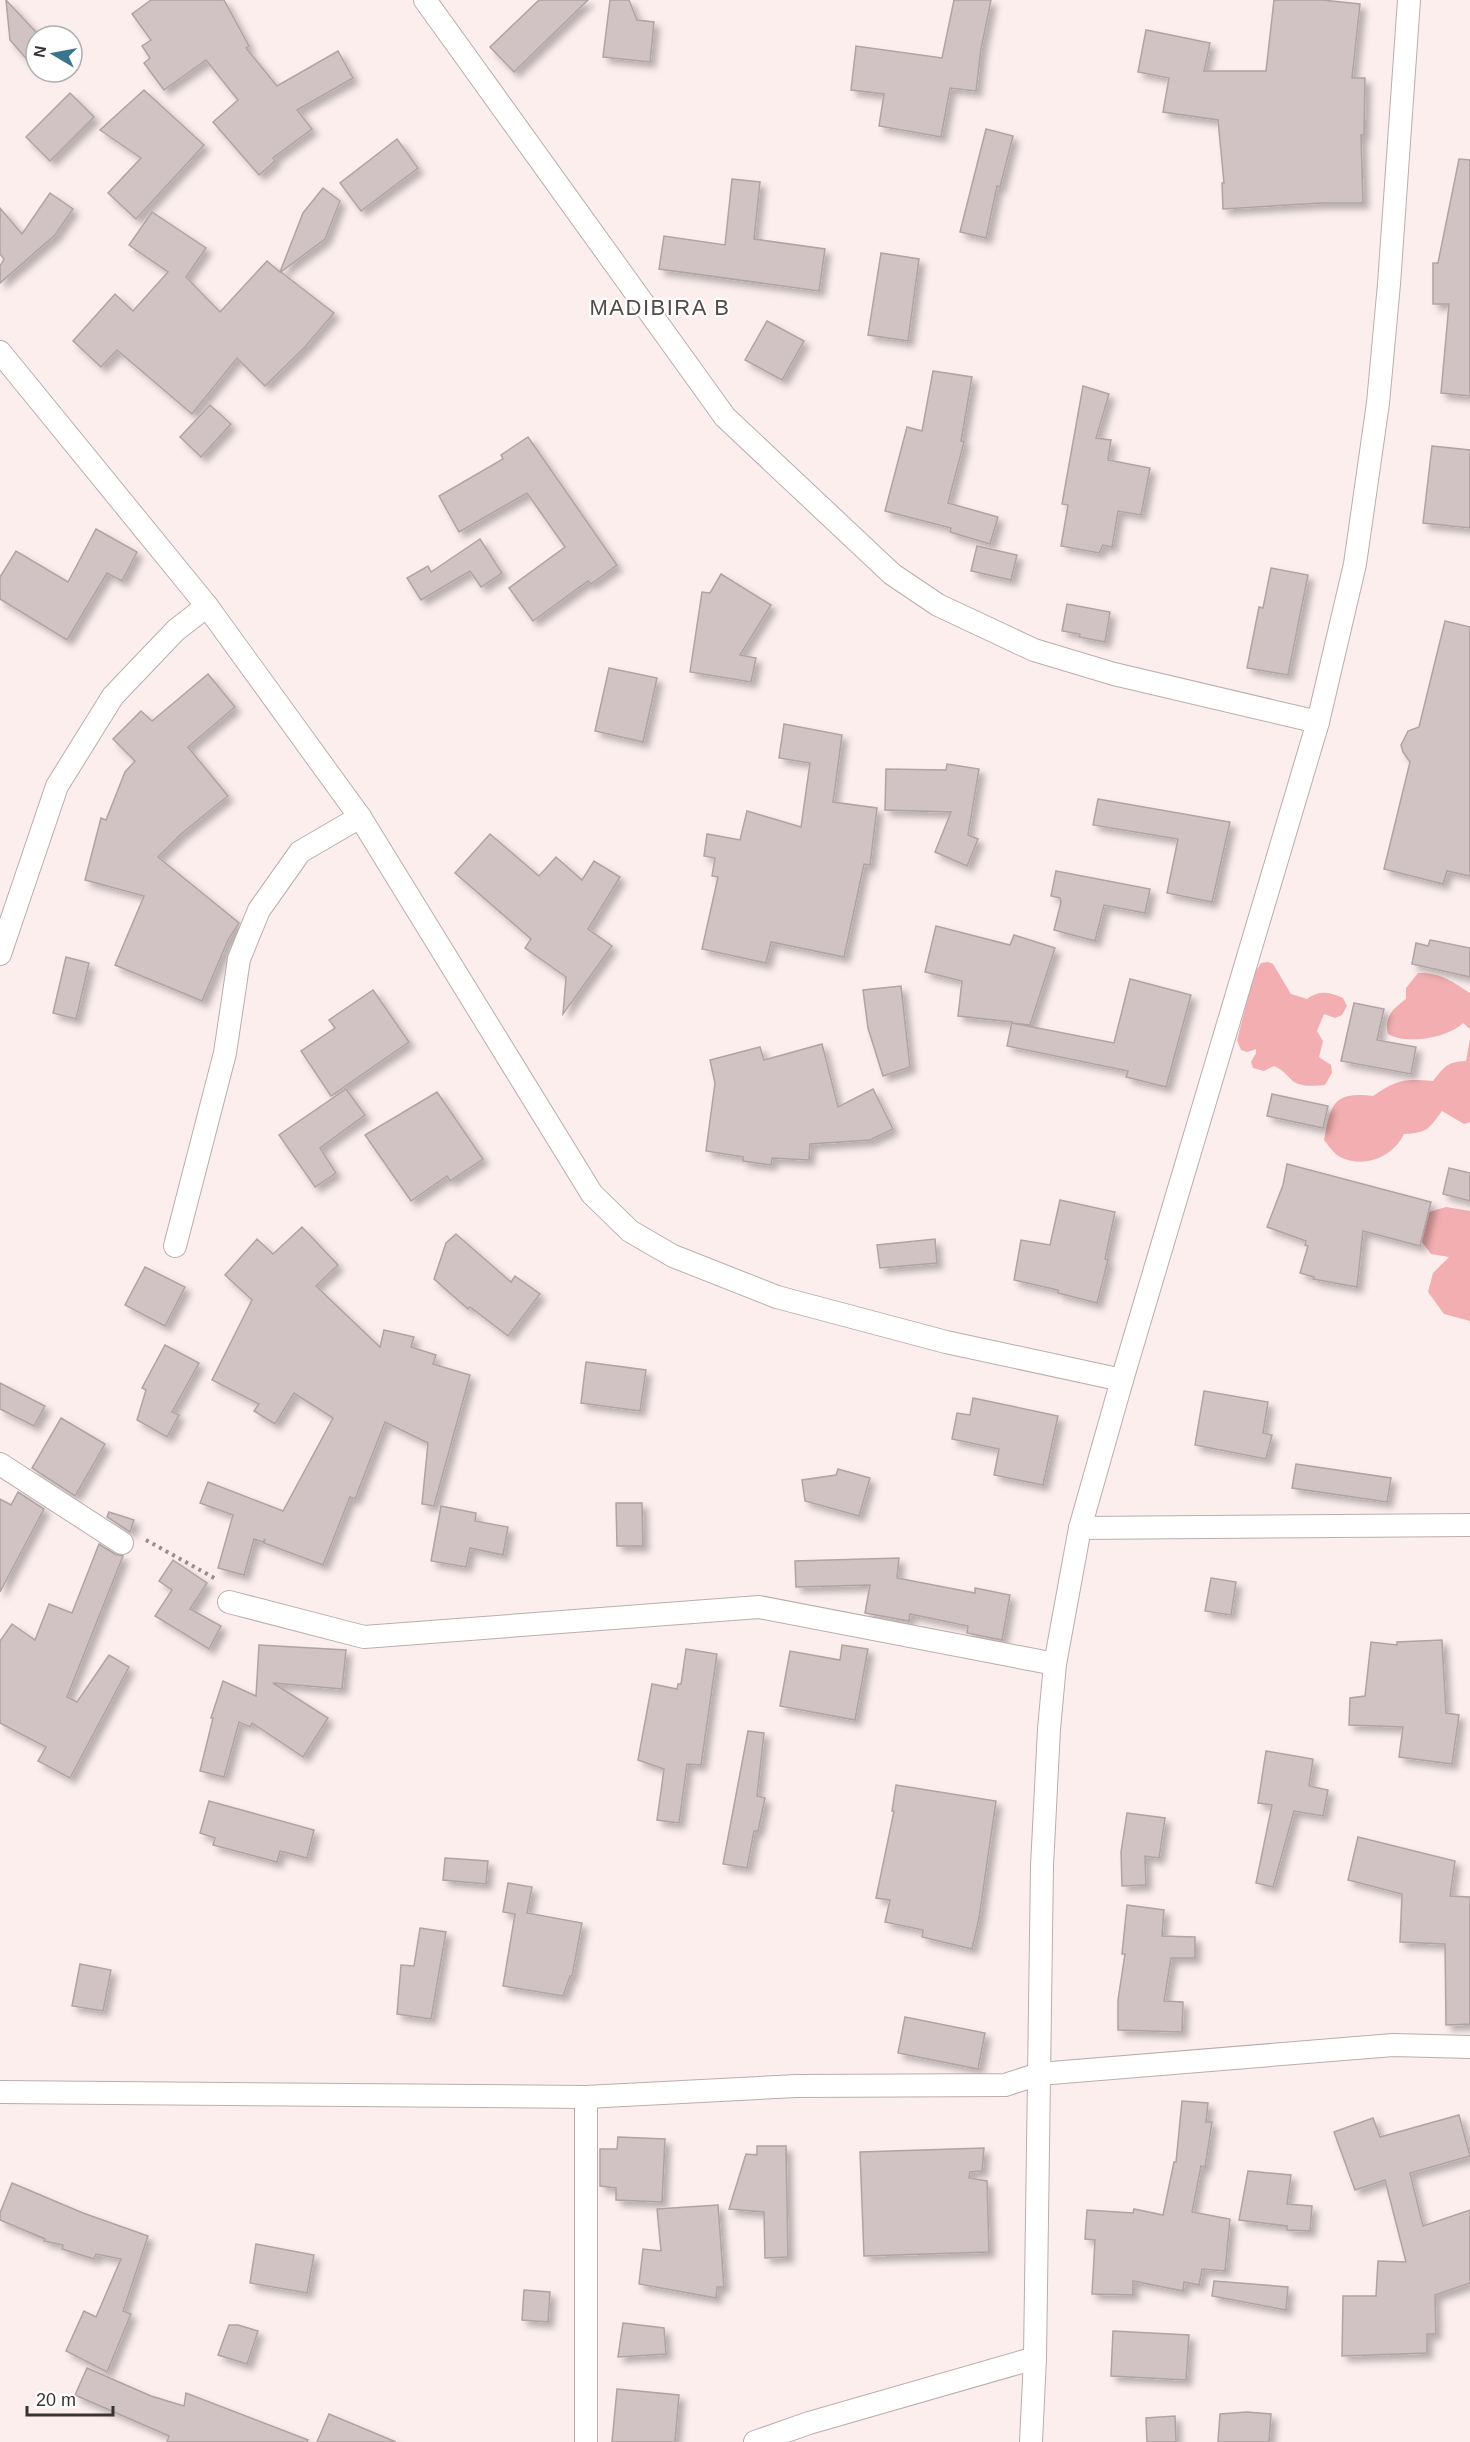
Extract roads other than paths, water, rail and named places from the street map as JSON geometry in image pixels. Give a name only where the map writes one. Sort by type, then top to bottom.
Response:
[{"type":"street","points":[[425,0],[725,417],[892,574],[938,605],[1034,650],[1114,674],[1318,722]]},
{"type":"street","points":[[1031,2442],[1035,2358],[1042,1866],[1049,1729],[1055,1664],[1080,1528],[1318,722],[1355,564],[1378,403],[1389,284],[1409,0]]},
{"type":"street","points":[[0,352],[207,606],[360,817],[592,1194],[630,1231],[673,1256],[777,1297],[946,1342],[1122,1380]]},
{"type":"street","points":[[0,954],[57,786],[113,696],[176,630],[207,606]]},
{"type":"street","points":[[176,1246],[225,1053],[239,959],[259,910],[300,852],[360,817]]},
{"type":"street","points":[[0,1464],[122,1543]]},
{"type":"street","points":[[1080,1528],[1470,1525]]},
{"type":"street","points":[[229,1602],[364,1637],[759,1607],[1055,1664]]},
{"type":"street","points":[[3,2098],[586,2097],[796,2086],[1005,2085],[1039,2074],[1393,2045],[1470,2047]]},
{"type":"street","points":[[586,2097],[586,2442]]},
{"type":"street","points":[[755,2442],[809,2423],[1035,2358]]},
{"type":"district","name":"MADIBIRA B","points":[[660,307]]}]
